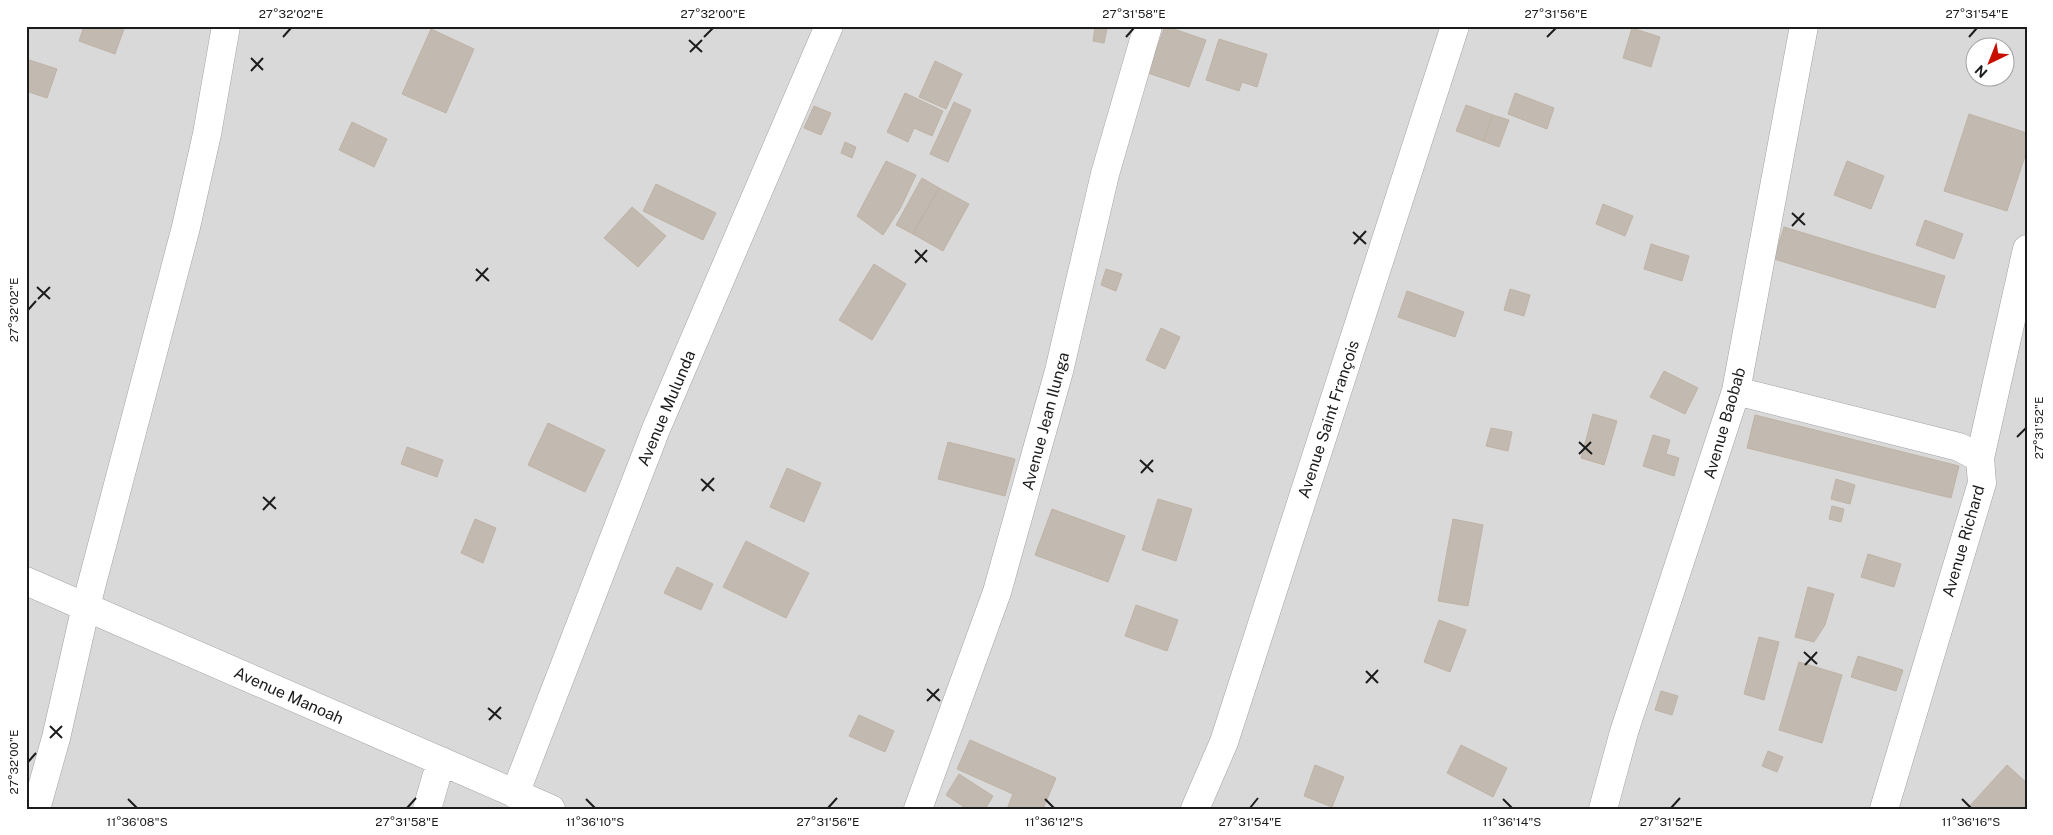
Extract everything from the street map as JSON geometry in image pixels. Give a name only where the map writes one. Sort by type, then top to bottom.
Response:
[{"type":"street","points":[[36,809],[56,738],[86,606],[186,227],[207,134],[226,26]]},
{"type":"street","name":"Avenue Mulunda","points":[[515,794],[656,429],[829,26]]},
{"type":"street","name":"Avenue Jean Ilunga","points":[[918,809],[997,592],[1060,371],[1105,174],[1148,26]]},
{"type":"street","name":"Avenue Saint François","points":[[1195,809],[1224,742],[1455,26]]},
{"type":"street","name":"Avenue Baobab","points":[[1603,809],[1624,732],[1736,391],[1804,26]]},
{"type":"street","name":"Avenue Richard","points":[[1884,809],[1982,483],[1980,458],[2027,249]]},
{"type":"street","points":[[1736,391],[1959,446],[1980,458]]},
{"type":"street","name":"Avenue Manoah","points":[[26,581],[551,809]]},
{"type":"street","points":[[427,809],[441,762]]},
{"type":"shaded area","points":[[26,26],[2027,26],[2027,809],[26,809]]},
{"type":"building","points":[[84,26],[125,26],[115,54],[79,41]]},
{"type":"building","points":[[1165,26],[1206,40],[1189,87],[1148,73]]},
{"type":"building","points":[[1095,27],[1107,29],[1104,43],[1093,41]]},
{"type":"building","points":[[1632,28],[1660,37],[1651,67],[1623,58]]},
{"type":"building","points":[[431,29],[474,49],[446,113],[402,94]]},
{"type":"building","points":[[1219,39],[1267,54],[1257,87],[1242,82],[1239,91],[1206,80]]},
{"type":"building","points":[[26,59],[57,69],[47,98],[26,91]]},
{"type":"building","points":[[935,61],[962,74],[946,109],[919,97]]},
{"type":"building","points":[[905,93],[943,111],[932,136],[914,128],[908,142],[887,132]]},
{"type":"building","points":[[1515,93],[1554,108],[1547,129],[1508,114]]},
{"type":"building","points":[[954,102],[971,110],[948,162],[930,154]]},
{"type":"building","points":[[1466,105],[1493,115],[1483,141],[1456,131]]},
{"type":"building","points":[[814,106],[831,113],[821,135],[804,128]]},
{"type":"building","points":[[1969,114],[2027,133],[2027,150],[2007,211],[1944,191]]},
{"type":"building","points":[[1493,115],[1509,120],[1499,147],[1483,141]]},
{"type":"building","points":[[352,122],[387,139],[374,167],[339,150]]},
{"type":"building","points":[[845,142],[856,147],[852,158],[841,153]]},
{"type":"building","points":[[886,161],[916,175],[901,207],[883,235],[857,216]]},
{"type":"building","points":[[1847,161],[1884,176],[1871,209],[1834,195]]},
{"type":"building","points":[[922,178],[939,188],[913,234],[896,225]]},
{"type":"building","points":[[656,184],[716,213],[703,240],[643,211]]},
{"type":"building","points":[[939,188],[969,204],[943,251],[913,234]]},
{"type":"building","points":[[1603,204],[1633,216],[1625,236],[1596,224]]},
{"type":"building","points":[[632,207],[666,236],[638,267],[604,238]]},
{"type":"building","points":[[1925,220],[1963,234],[1954,259],[1916,245]]},
{"type":"building","points":[[1784,227],[1945,276],[1935,308],[1774,259]]},
{"type":"building","points":[[1651,244],[1689,256],[1682,281],[1644,269]]},
{"type":"building","points":[[874,264],[906,284],[872,340],[839,320]]},
{"type":"building","points":[[1106,269],[1122,274],[1116,291],[1101,285]]},
{"type":"building","points":[[1510,289],[1530,295],[1524,316],[1504,310]]},
{"type":"building","points":[[1407,291],[1464,312],[1455,337],[1398,317]]},
{"type":"building","points":[[1161,328],[1180,337],[1165,369],[1146,360]]},
{"type":"building","points":[[1664,371],[1698,388],[1685,414],[1650,397]]},
{"type":"building","points":[[1593,414],[1617,421],[1604,465],[1581,458]]},
{"type":"building","points":[[1755,415],[1959,466],[1951,498],[1747,448]]},
{"type":"building","points":[[548,423],[605,450],[585,492],[528,465]]},
{"type":"building","points":[[1491,428],[1512,432],[1508,451],[1486,446]]},
{"type":"building","points":[[1653,435],[1670,440],[1666,454],[1679,458],[1674,476],[1643,466]]},
{"type":"building","points":[[948,442],[1015,459],[1005,496],[938,479]]},
{"type":"building","points":[[407,447],[443,460],[437,477],[401,464]]},
{"type":"building","points":[[787,468],[821,483],[804,522],[770,507]]},
{"type":"building","points":[[1836,479],[1855,485],[1850,504],[1831,499]]},
{"type":"building","points":[[1158,499],[1192,509],[1176,561],[1142,550]]},
{"type":"building","points":[[1832,506],[1844,509],[1841,522],[1829,519]]},
{"type":"building","points":[[1052,509],[1125,536],[1108,582],[1035,555]]},
{"type":"building","points":[[475,519],[496,528],[483,563],[461,553]]},
{"type":"building","points":[[1453,519],[1483,525],[1468,606],[1438,601]]},
{"type":"building","points":[[746,541],[809,573],[786,618],[723,587]]},
{"type":"building","points":[[1868,554],[1901,564],[1894,587],[1861,577]]},
{"type":"building","points":[[677,567],[713,584],[701,610],[664,593]]},
{"type":"building","points":[[1808,587],[1834,594],[1825,625],[1814,642],[1795,637]]},
{"type":"building","points":[[1136,605],[1178,620],[1167,651],[1125,636]]},
{"type":"building","points":[[1439,620],[1466,630],[1450,672],[1424,662]]},
{"type":"building","points":[[1759,637],[1779,642],[1764,700],[1744,694]]},
{"type":"building","points":[[1858,656],[1903,670],[1896,691],[1851,677]]},
{"type":"building","points":[[1799,662],[1842,675],[1822,743],[1779,730]]},
{"type":"building","points":[[1661,691],[1678,696],[1672,715],[1655,710]]},
{"type":"building","points":[[859,715],[894,731],[885,752],[849,736]]},
{"type":"building","points":[[970,740],[1056,778],[1043,809],[1007,809],[1013,794],[957,769]]},
{"type":"building","points":[[1461,745],[1507,768],[1493,797],[1447,773]]},
{"type":"building","points":[[1768,751],[1783,757],[1777,772],[1762,766]]},
{"type":"building","points":[[1315,765],[1344,777],[1332,807],[1304,796]]},
{"type":"building","points":[[2007,765],[2027,783],[2027,809],[1967,809]]},
{"type":"building","points":[[959,774],[993,796],[985,809],[967,809],[946,795]]}]
